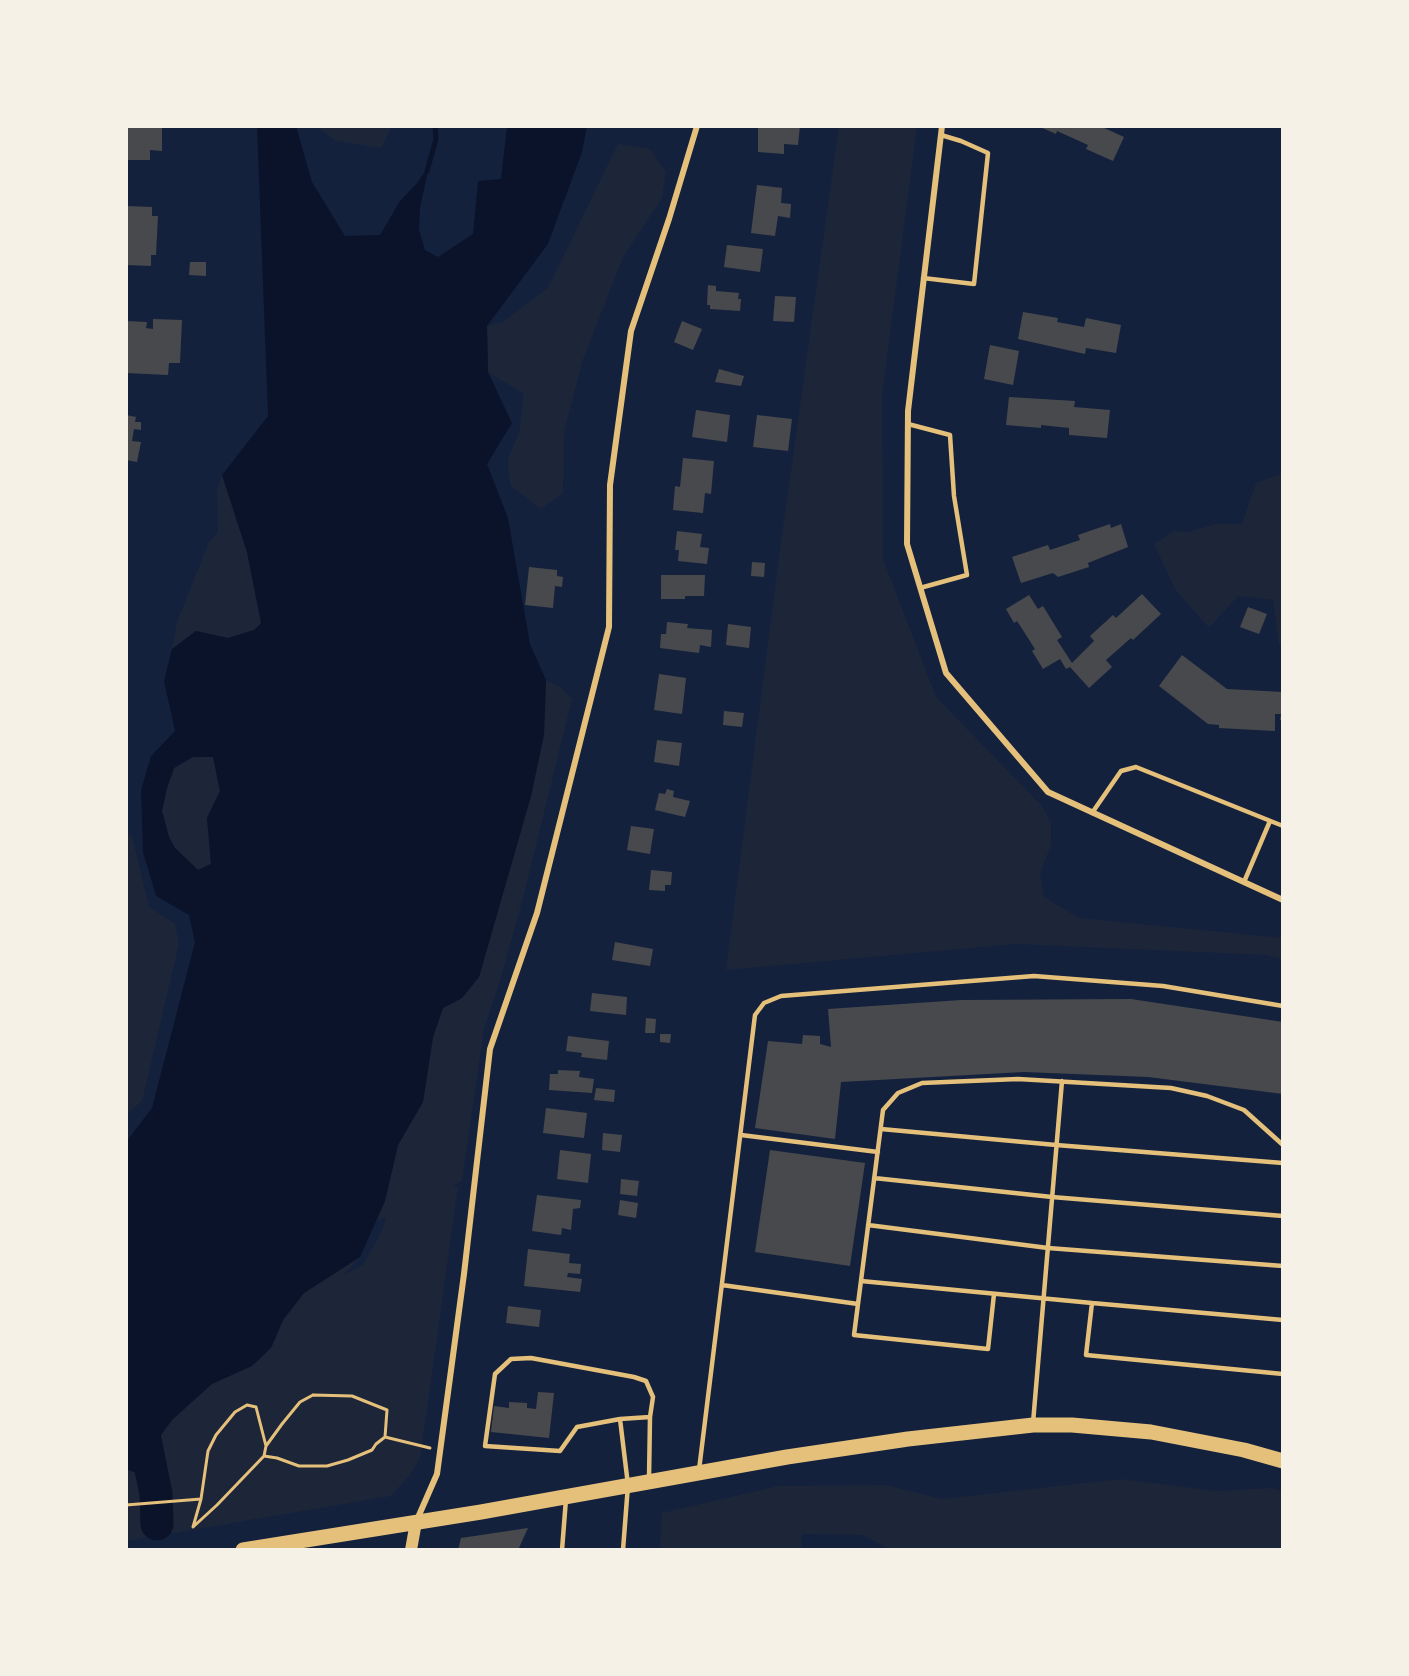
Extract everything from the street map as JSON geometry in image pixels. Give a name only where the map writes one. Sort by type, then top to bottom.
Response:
[{"type":"main road","points":[[243,1550],[908,1439],[1033,1425],[1072,1425],[1151,1432],[1244,1450],[1283,1461]]},
{"type":"main road","points":[[411,1550],[416,1522]]},
{"type":"street","points":[[416,1522],[436,1474],[440,1450],[490,1048],[537,913],[609,627],[610,485],[631,331],[669,219],[697,126]]},
{"type":"street","points":[[942,126],[908,411],[907,544],[946,673],[1048,792],[1283,900]]},
{"type":"lane","points":[[923,278],[974,284],[988,153],[941,135]]},
{"type":"lane","points":[[908,424],[950,435],[954,496],[967,575],[920,588]]},
{"type":"lane","points":[[1092,813],[1121,771],[1136,767],[1283,826]]},
{"type":"lane","points":[[1244,882],[1270,821]]},
{"type":"lane","points":[[699,1473],[755,1016],[764,1004],[781,996],[1034,976],[1163,986],[1283,1006]]},
{"type":"lane","points":[[994,1294],[988,1349],[854,1335],[884,1110],[898,1093],[922,1083],[1018,1079],[1171,1089],[1207,1096],[1244,1110],[1283,1145]]},
{"type":"lane","points":[[1033,1425],[1062,1082]]},
{"type":"lane","points":[[881,1129],[1283,1162]]},
{"type":"lane","points":[[741,1135],[878,1152]]},
{"type":"lane","points":[[874,1178],[1052,1197],[1283,1216]]},
{"type":"lane","points":[[868,1226],[1048,1248],[1283,1266]]},
{"type":"lane","points":[[861,1281],[1283,1320]]},
{"type":"lane","points":[[722,1285],[858,1304]]},
{"type":"lane","points":[[1092,1303],[1086,1355],[1283,1374]]},
{"type":"lane","points":[[649,1482],[652,1396],[646,1381],[531,1358],[511,1359],[495,1374],[485,1446],[560,1451],[577,1427],[620,1419],[650,1417]]},
{"type":"lane","points":[[620,1419],[628,1485],[623,1550]]},
{"type":"lane","points":[[562,1550],[567,1497]]},
{"type":"path","points":[[264,1456],[299,1466],[327,1467],[348,1460],[372,1450],[385,1437],[387,1410],[352,1396],[313,1395],[300,1402],[266,1446]]},
{"type":"path","points":[[247,1405],[256,1407],[266,1446],[264,1456],[194,1527],[201,1499],[208,1451],[216,1435],[235,1412],[247,1405]]},
{"type":"path","points":[[385,1437],[440,1450]]},
{"type":"path","points":[[126,1505],[201,1499]]},
{"type":"shaded area","points":[[257,126],[296,126],[312,182],[345,236],[380,235],[400,201],[429,166],[420,208],[419,230],[425,250],[438,257],[473,234],[478,181],[501,179],[507,126],[587,126],[582,152],[548,244],[487,326],[488,372],[512,423],[487,464],[508,518],[530,644],[546,680],[544,735],[531,796],[479,977],[462,998],[443,1008],[433,1037],[423,1102],[398,1145],[385,1201],[360,1257],[304,1293],[283,1320],[271,1348],[252,1366],[212,1384],[172,1420],[161,1435],[159,1470],[152,1479],[126,1469],[126,1142],[152,1108],[195,942],[189,915],[156,896],[143,852],[141,790],[151,756],[175,731],[164,681],[172,649],[196,631],[228,638],[254,630],[261,623],[247,552],[222,475],[268,416]],"holes":[[[193,757],[213,757],[220,791],[207,818],[211,864],[198,870],[175,848],[169,837],[162,811],[174,768]]]},
{"type":"shaded area","points":[[316,126],[392,126],[381,148],[336,141]]},
{"type":"shaded area","points":[[839,126],[917,126],[882,395],[883,559],[936,697],[1042,806],[1051,822],[1051,845],[1040,874],[1044,897],[1079,918],[1283,938],[1283,959],[1267,955],[1016,944],[726,970],[780,550]]},
{"type":"shaded area","points":[[618,144],[650,149],[666,172],[662,198],[623,257],[582,362],[564,432],[563,493],[541,509],[510,485],[508,459],[519,433],[524,394],[488,372],[487,326],[503,322],[548,288]]},
{"type":"shaded area","points":[[1283,473],[1283,646],[1279,645],[1273,600],[1238,596],[1209,628],[1175,589],[1154,544],[1174,531],[1188,532],[1216,524],[1242,524],[1256,483]]},
{"type":"shaded area","points":[[222,475],[247,552],[262,623],[254,630],[228,638],[196,631],[172,649],[177,622],[209,542],[218,532],[217,490]]},
{"type":"shaded area","points":[[546,680],[562,688],[572,699],[524,894],[501,978],[484,1029],[462,1181],[453,1186],[458,1187],[420,1458],[410,1475],[391,1496],[126,1541],[126,1469],[147,1477],[144,1482],[146,1484],[162,1475],[159,1470],[161,1435],[172,1420],[211,1382],[271,1348],[283,1320],[304,1293],[360,1257],[344,1275],[363,1265],[382,1231],[386,1217],[377,1220],[385,1201],[398,1145],[423,1102],[433,1037],[443,1008],[462,998],[479,977],[531,796],[544,735]]},
{"type":"shaded area","points":[[193,757],[213,757],[220,791],[207,818],[211,864],[198,870],[175,848],[169,837],[162,811],[174,768]]},
{"type":"shaded area","points":[[126,834],[132,836],[149,907],[175,924],[179,944],[142,1101],[126,1115]]},
{"type":"shaded area","points":[[1121,1479],[1217,1491],[1271,1488],[1283,1491],[1283,1550],[891,1550],[863,1535],[802,1534],[801,1550],[660,1550],[662,1513],[778,1486],[886,1485],[942,1499]]},
{"type":"building","points":[[126,126],[162,126],[162,151],[150,150],[150,160],[126,160]]},
{"type":"building","points":[[758,126],[800,126],[798,145],[784,144],[784,154],[758,152]]},
{"type":"building","points":[[1038,126],[1100,126],[1124,137],[1113,161],[1086,149],[1088,145],[1057,131],[1056,134]]},
{"type":"building","points":[[757,185],[782,188],[781,203],[791,204],[790,218],[778,216],[775,236],[751,233]]},
{"type":"building","points":[[126,206],[152,207],[152,216],[158,216],[156,255],[151,255],[151,266],[126,265]]},
{"type":"building","points":[[727,245],[763,249],[760,272],[724,267]]},
{"type":"building","points":[[190,262],[206,262],[206,276],[189,275]]},
{"type":"building","points":[[708,285],[716,286],[716,291],[739,293],[740,311],[710,309],[710,305],[707,305]]},
{"type":"building","points":[[775,296],[796,297],[794,322],[773,321]]},
{"type":"building","points":[[1023,312],[1058,318],[1057,322],[1084,327],[1086,318],[1121,325],[1116,353],[1086,348],[1085,354],[1018,339]]},
{"type":"building","points":[[153,319],[182,320],[180,363],[169,363],[168,375],[126,373],[126,321],[147,322],[146,328],[153,329]]},
{"type":"building","points":[[682,321],[702,329],[693,350],[674,342]]},
{"type":"building","points":[[990,345],[1019,351],[1013,385],[984,379]]},
{"type":"building","points":[[719,369],[744,376],[741,386],[715,382]]},
{"type":"building","points":[[1009,397],[1075,401],[1074,407],[1110,410],[1107,438],[1069,435],[1069,428],[1006,425]]},
{"type":"building","points":[[696,410],[730,415],[727,442],[692,437]]},
{"type":"building","points":[[126,415],[136,417],[135,422],[141,422],[141,430],[134,429],[132,441],[141,442],[137,462],[126,460]]},
{"type":"building","points":[[757,415],[792,419],[788,451],[753,447]]},
{"type":"building","points":[[683,458],[714,461],[711,494],[705,493],[703,513],[673,510],[675,486],[680,487]]},
{"type":"building","points":[[1110,524],[1111,528],[1121,524],[1128,547],[1088,563],[1089,567],[1058,577],[1053,573],[1021,583],[1012,557],[1048,545],[1050,550],[1080,540],[1078,535]]},
{"type":"building","points":[[677,531],[702,534],[700,547],[709,548],[707,564],[678,561],[679,550],[675,550]]},
{"type":"building","points":[[752,562],[765,563],[764,577],[751,576]]},
{"type":"building","points":[[529,567],[557,570],[557,576],[563,577],[562,587],[555,586],[553,608],[525,605]]},
{"type":"building","points":[[661,575],[705,575],[704,596],[661,599]]},
{"type":"building","points":[[1142,594],[1161,614],[1133,640],[1131,638],[1106,660],[1112,667],[1089,688],[1070,667],[1066,669],[1060,659],[1043,669],[1032,651],[1035,649],[1017,621],[1014,623],[1006,609],[1029,595],[1038,609],[1043,606],[1062,637],[1057,640],[1072,663],[1094,641],[1090,636],[1113,615],[1116,618]]},
{"type":"building","points":[[1248,607],[1267,614],[1259,634],[1240,627]]},
{"type":"building","points":[[667,622],[688,624],[687,628],[712,630],[711,647],[700,645],[699,653],[660,648],[661,634],[666,634]]},
{"type":"building","points":[[728,624],[751,627],[749,648],[726,645]]},
{"type":"building","points":[[1182,655],[1227,689],[1283,692],[1283,721],[1280,720],[1281,714],[1275,714],[1275,731],[1219,728],[1219,725],[1208,724],[1159,686]]},
{"type":"building","points":[[659,674],[686,678],[682,714],[654,710]]},
{"type":"building","points":[[724,711],[744,713],[742,727],[723,725]]},
{"type":"building","points":[[657,740],[682,743],[679,766],[654,762]]},
{"type":"building","points":[[667,789],[674,791],[673,797],[690,801],[685,817],[655,810],[659,793],[665,794]]},
{"type":"building","points":[[631,826],[654,829],[650,854],[627,850]]},
{"type":"building","points":[[651,870],[672,872],[671,885],[665,885],[665,891],[649,890]]},
{"type":"building","points":[[615,942],[653,949],[650,966],[612,960]]},
{"type":"building","points":[[592,993],[627,997],[626,1015],[590,1011]]},
{"type":"building","points":[[1131,999],[1283,1022],[1283,1094],[1148,1077],[1024,1072],[841,1082],[835,1139],[755,1128],[768,1041],[802,1044],[803,1035],[820,1036],[820,1044],[831,1047],[828,1009],[961,1000]]},
{"type":"building","points":[[646,1018],[656,1019],[655,1033],[645,1033]]},
{"type":"building","points":[[660,1034],[671,1034],[670,1043],[660,1042]]},
{"type":"building","points":[[568,1036],[609,1041],[607,1060],[581,1057],[582,1053],[566,1051]]},
{"type":"building","points":[[558,1070],[580,1071],[579,1077],[594,1079],[592,1093],[549,1090],[550,1074],[558,1074]]},
{"type":"building","points":[[596,1088],[615,1090],[614,1102],[594,1100]]},
{"type":"building","points":[[546,1108],[587,1113],[584,1138],[543,1133]]},
{"type":"building","points":[[603,1133],[622,1135],[620,1152],[602,1150]]},
{"type":"building","points":[[560,1150],[591,1154],[588,1183],[557,1179]]},
{"type":"building","points":[[770,1150],[865,1163],[850,1266],[755,1252]]},
{"type":"building","points":[[621,1179],[639,1181],[637,1196],[620,1194]]},
{"type":"building","points":[[537,1195],[581,1200],[580,1208],[573,1209],[571,1230],[562,1228],[561,1235],[532,1231]]},
{"type":"building","points":[[620,1200],[638,1203],[636,1218],[618,1215]]},
{"type":"building","points":[[528,1249],[570,1254],[569,1263],[581,1264],[580,1274],[568,1273],[567,1277],[582,1279],[580,1292],[524,1286]]},
{"type":"building","points":[[508,1306],[541,1310],[539,1327],[506,1323]]},
{"type":"building","points":[[538,1392],[554,1393],[549,1438],[491,1432],[494,1406],[509,1408],[509,1402],[527,1403],[527,1408],[536,1409]]},
{"type":"building","points":[[528,1528],[518,1550],[458,1550],[461,1538]]},
{"type":"waterway","points":[[427,171],[436,139],[435,126]]},
{"type":"waterway","points":[[126,1346],[156,1494],[157,1524]]}]
